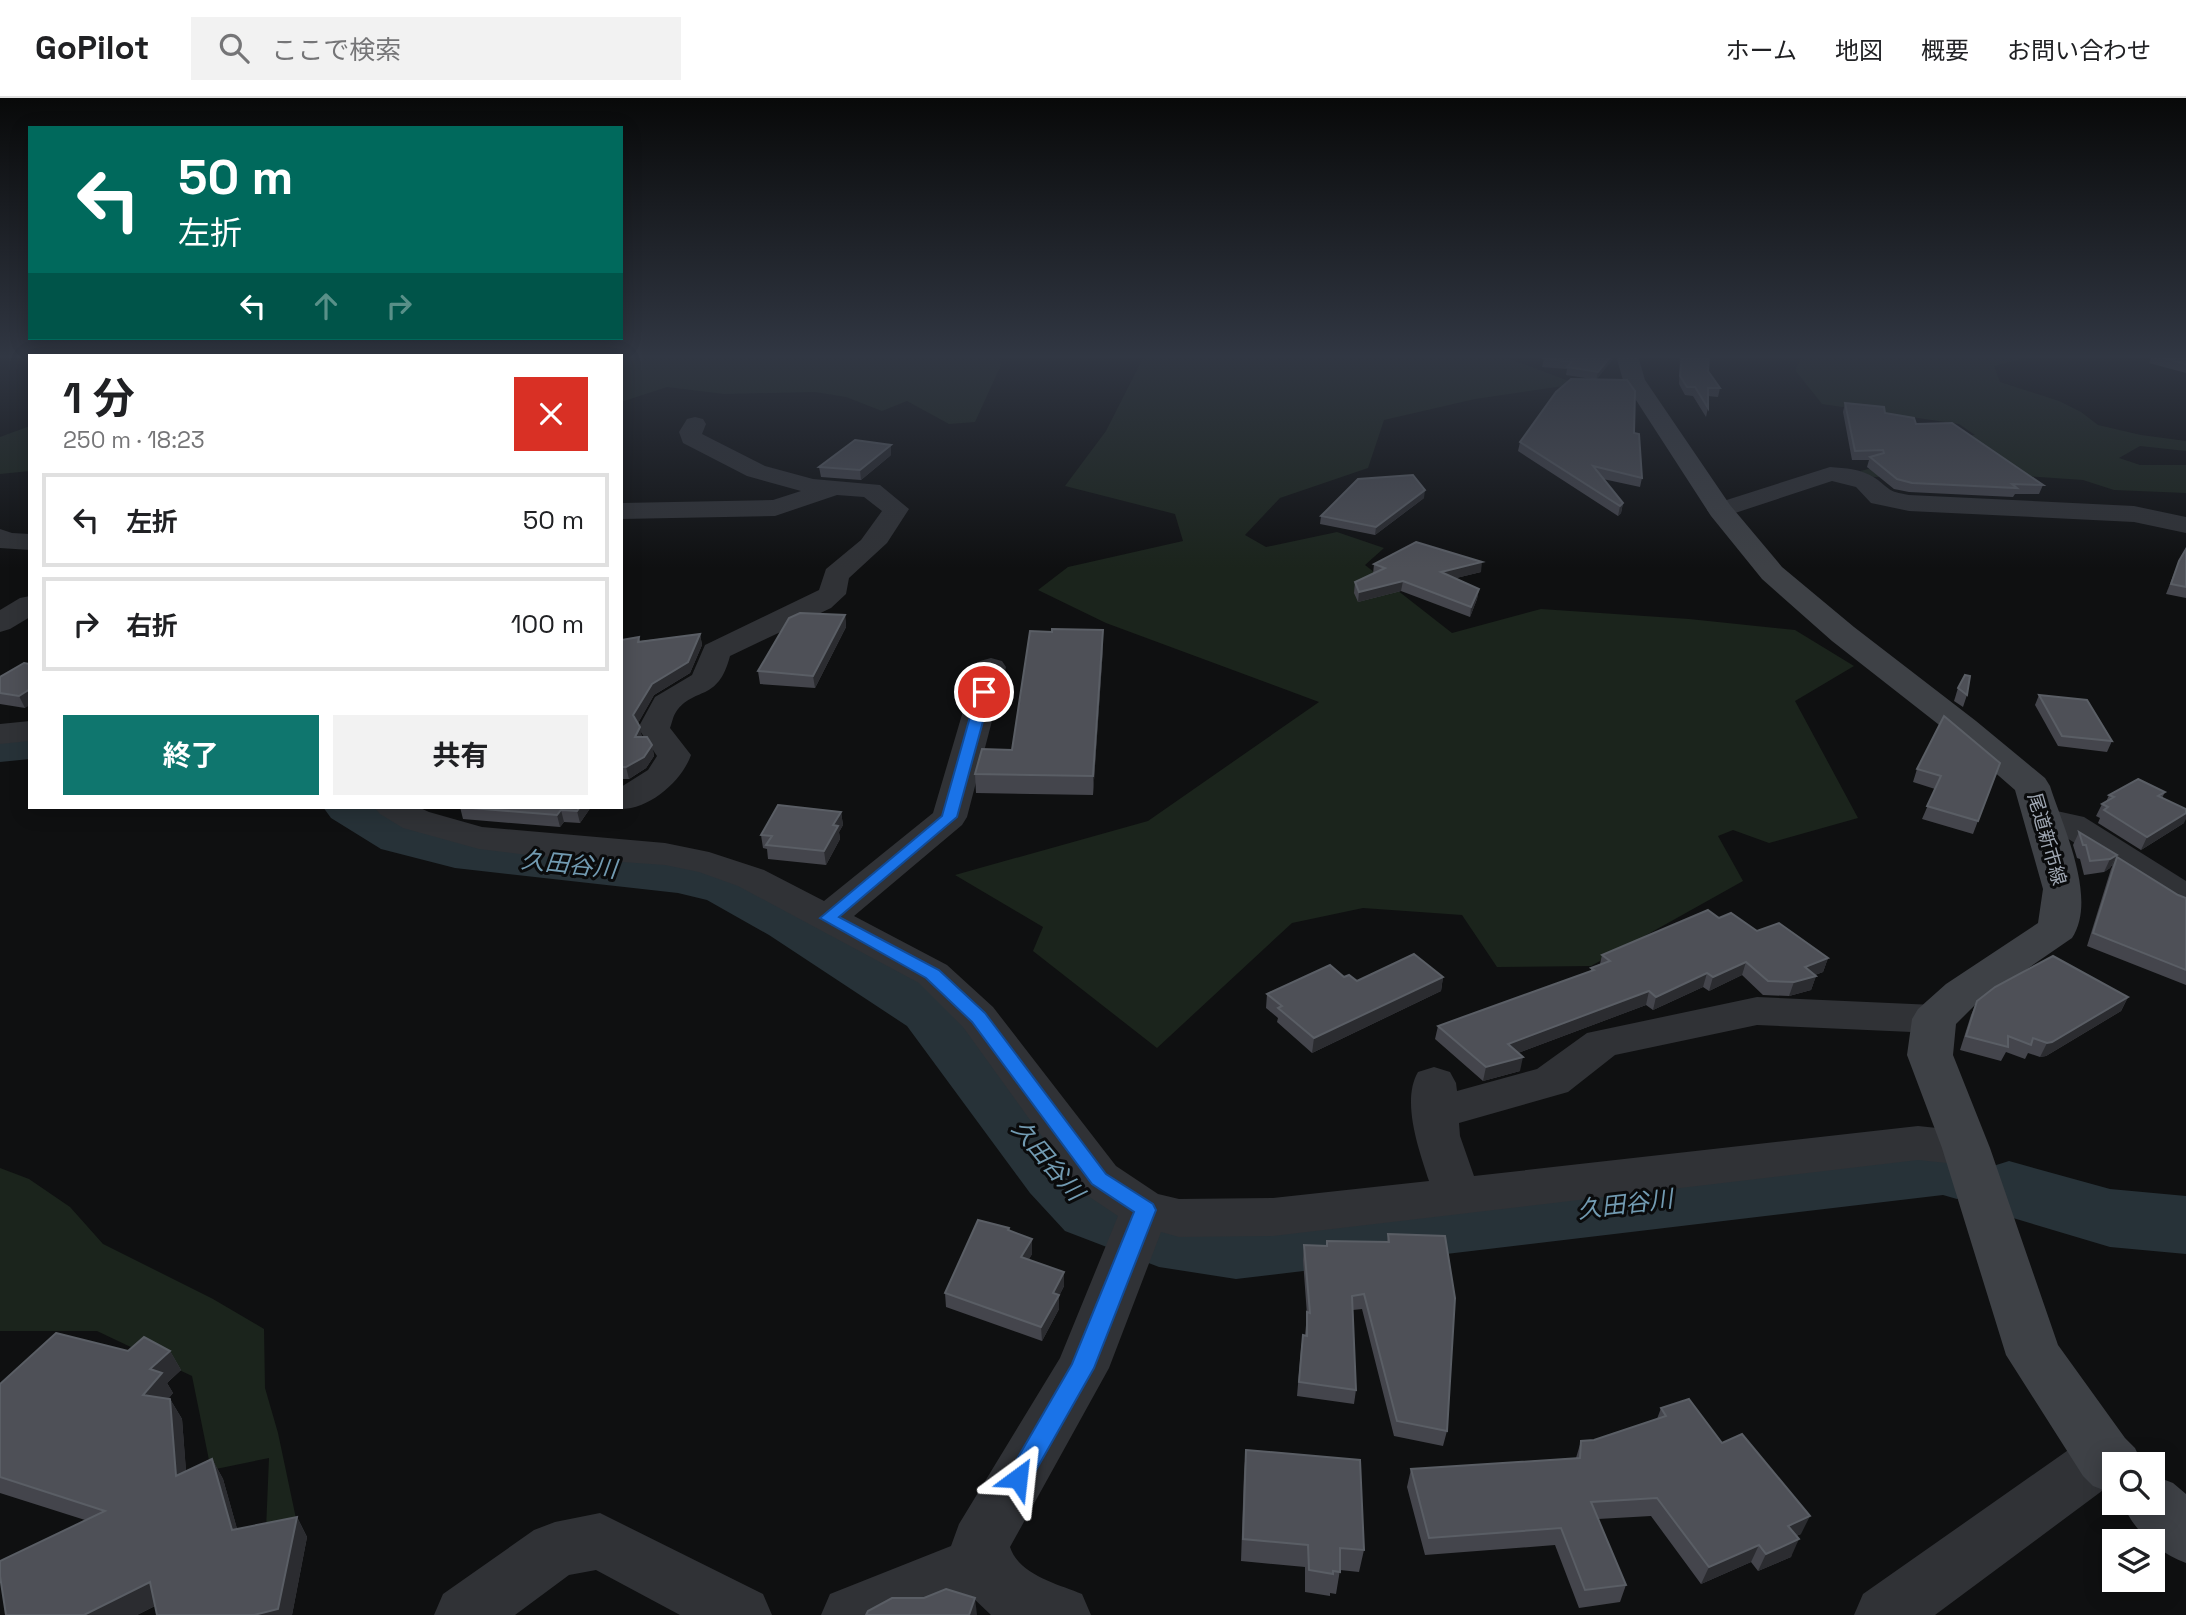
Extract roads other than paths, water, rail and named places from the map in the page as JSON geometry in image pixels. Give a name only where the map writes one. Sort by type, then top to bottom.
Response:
[{"type":"main road","name":"尾道新市線","points":[[1665,427],[1720,510],[1772,573],[1843,634],[1964,728],[2032,786],[2063,889],[2058,929],[1961,995],[1934,1019]]},
{"type":"main road","points":[[1934,1019],[1930,1055],[1966,1148],[2034,1355],[2102,1452]]},
{"type":"main road","points":[[2165,1515],[2186,1534]]},
{"type":"street","points":[[623,799],[649,787],[671,770],[674,755],[654,729],[665,704],[703,684],[713,666],[716,651],[821,602],[832,594],[835,575],[861,556],[890,523],[896,509],[871,489],[812,486],[756,471],[691,438],[690,432],[693,427]]},
{"type":"street","points":[[1720,510],[1830,474],[1847,474],[1865,482],[1880,498],[1909,503],[2134,514],[2186,526]]},
{"type":"street","points":[[623,511],[775,508],[836,487]]},
{"type":"street","points":[[0,537],[5,541],[28,542]]},
{"type":"street","points":[[0,623],[28,605]]},
{"type":"street","points":[[828,918],[949,817],[991,667]]},
{"type":"street","points":[[0,734],[28,731]]},
{"type":"street","points":[[396,809],[416,820],[479,838],[664,854],[709,863],[751,878],[828,918],[933,974],[978,1017],[1099,1179],[1145,1210],[1178,1218],[1273,1217],[1918,1143],[1966,1148]]},
{"type":"street","points":[[593,848],[611,809]]},
{"type":"street","points":[[2043,819],[2071,825],[2186,898]]},
{"type":"street","points":[[1457,1195],[1437,1136],[1435,1098],[1552,1081],[1602,1043],[1757,1011],[1934,1019]]},
{"type":"street","points":[[1060,1615],[1003,1590],[984,1562],[981,1544],[1082,1368],[1145,1210]]},
{"type":"street","points":[[1885,1615],[2102,1467]]},
{"type":"street","points":[[465,1615],[555,1550],[600,1541],[741,1615]]},
{"type":"street","points":[[852,1615],[984,1562]]},
{"type":"waterway","name":"久田谷川","points":[[0,747],[28,744]]},
{"type":"waterway","name":"久田谷川","points":[[353,809],[400,837],[455,851],[678,876],[727,888],[790,922],[930,1011],[1055,1174],[1091,1211],[1159,1238],[1236,1249],[1943,1168],[1957,1172]]},
{"type":"waterway","name":"久田谷川","points":[[2009,1189],[2110,1218],[2186,1225]]}]
